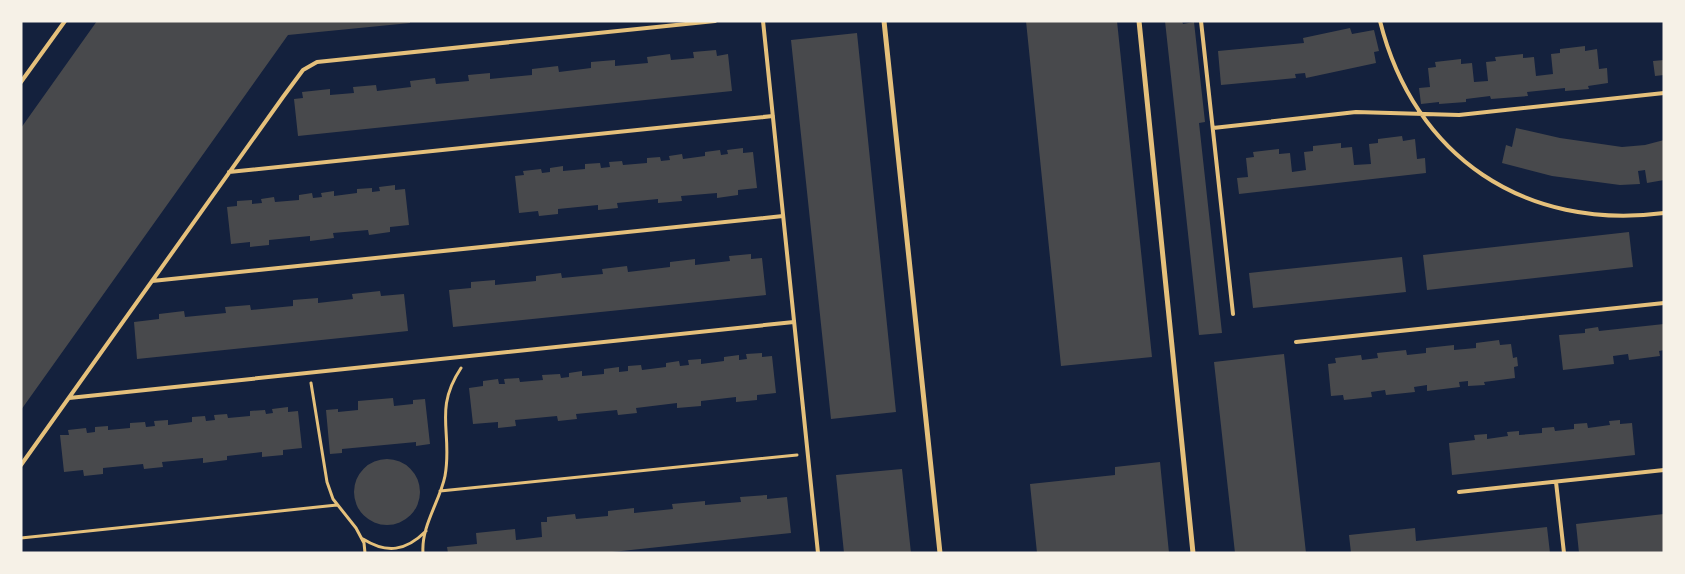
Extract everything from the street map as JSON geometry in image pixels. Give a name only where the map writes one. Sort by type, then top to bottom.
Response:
[{"type":"street","points":[[884,21],[940,553]]},
{"type":"street","points":[[1138,21],[1193,553]]},
{"type":"lane","points":[[21,82],[64,21]]},
{"type":"lane","points":[[21,465],[229,172],[304,70],[317,62],[715,21]]},
{"type":"lane","points":[[763,21],[818,553]]},
{"type":"lane","points":[[1201,21],[1233,314]]},
{"type":"lane","points":[[1380,21],[1385,44],[1394,69],[1406,92],[1437,135],[1472,167],[1504,188],[1530,200],[1557,209],[1614,217],[1664,213]]},
{"type":"lane","points":[[1213,128],[1356,112],[1459,115],[1664,93]]},
{"type":"lane","points":[[229,172],[773,116]]},
{"type":"lane","points":[[152,281],[783,216]]},
{"type":"lane","points":[[1296,342],[1664,303]]},
{"type":"lane","points":[[69,398],[794,322]]},
{"type":"lane","points":[[1459,492],[1664,470]]},
{"type":"lane","points":[[1556,482],[1564,553]]},
{"type":"path","points":[[424,553],[426,530],[440,491],[447,458],[445,406],[454,379],[470,356]]},
{"type":"path","points":[[306,374],[315,400],[328,482],[337,505],[362,538],[365,553]]},
{"type":"path","points":[[440,491],[808,454]]},
{"type":"path","points":[[21,538],[337,505]]},
{"type":"path","points":[[362,538],[374,546],[388,549],[403,548],[416,541],[426,530]]},
{"type":"building","points":[[97,21],[410,21],[410,23],[288,35],[21,410],[21,128]]},
{"type":"building","points":[[1026,21],[1117,21],[1152,357],[1061,366]]},
{"type":"building","points":[[1165,21],[1182,21],[1183,24],[1194,22],[1205,122],[1199,123],[1222,333],[1199,335]]},
{"type":"building","points":[[1350,28],[1352,34],[1374,30],[1379,51],[1374,52],[1376,63],[1306,78],[1305,73],[1295,74],[1296,78],[1221,85],[1218,51],[1304,43],[1303,38]]},
{"type":"building","points":[[857,33],[896,412],[831,419],[791,40]]},
{"type":"building","points":[[1585,46],[1585,51],[1597,49],[1599,69],[1607,68],[1608,83],[1588,86],[1589,89],[1565,91],[1565,88],[1527,92],[1528,96],[1491,99],[1490,96],[1466,99],[1466,102],[1421,104],[1419,88],[1430,87],[1428,68],[1436,67],[1435,62],[1461,59],[1461,64],[1472,63],[1474,82],[1488,81],[1486,62],[1496,61],[1495,57],[1523,54],[1523,58],[1534,57],[1536,76],[1553,74],[1551,54],[1560,53],[1560,49]]},
{"type":"building","points":[[716,50],[717,56],[728,54],[732,91],[298,136],[294,99],[303,98],[302,92],[330,89],[330,95],[354,93],[353,87],[376,85],[377,91],[411,87],[410,81],[435,78],[436,84],[469,81],[468,75],[490,73],[490,79],[532,75],[532,69],[558,66],[559,72],[591,68],[591,62],[615,60],[615,66],[648,63],[647,57],[670,54],[671,60],[694,58],[693,52]]},
{"type":"building","points":[[1664,60],[1664,75],[1655,76],[1653,61]]},
{"type":"building","points":[[1516,128],[1560,138],[1622,147],[1645,145],[1664,140],[1664,180],[1647,183],[1645,170],[1638,171],[1640,184],[1620,185],[1552,176],[1502,163],[1506,145],[1512,147]]},
{"type":"building","points":[[1402,136],[1403,141],[1415,139],[1417,159],[1425,158],[1426,173],[1239,194],[1237,178],[1248,177],[1246,158],[1254,157],[1253,152],[1279,149],[1279,154],[1290,153],[1292,172],[1306,170],[1304,152],[1313,151],[1313,146],[1341,143],[1341,148],[1352,147],[1354,165],[1371,164],[1369,144],[1378,143],[1378,139]]},
{"type":"building","points":[[743,148],[743,153],[753,152],[757,188],[738,190],[738,195],[717,198],[717,193],[681,196],[682,201],[658,203],[658,199],[617,203],[618,208],[598,210],[598,205],[558,209],[558,214],[539,216],[538,211],[519,213],[515,176],[524,175],[523,171],[541,169],[542,173],[550,172],[550,168],[563,166],[563,171],[585,169],[585,164],[600,163],[601,168],[610,167],[609,162],[622,161],[623,165],[647,163],[647,158],[660,157],[661,161],[670,160],[669,156],[682,154],[683,159],[705,156],[705,152],[720,150],[721,155],[728,154],[727,150]]},
{"type":"building","points":[[395,185],[395,190],[405,189],[409,225],[390,227],[390,232],[369,235],[368,230],[333,233],[334,238],[310,241],[310,236],[269,240],[269,245],[250,247],[250,242],[231,244],[227,207],[237,206],[237,201],[252,200],[252,204],[262,203],[261,199],[274,197],[275,202],[299,200],[299,195],[312,193],[313,198],[322,197],[321,193],[334,191],[334,196],[357,193],[357,189],[372,188],[372,192],[380,191],[379,187]]},
{"type":"building","points":[[1629,232],[1633,267],[1427,290],[1423,255]]},
{"type":"building","points":[[751,254],[751,259],[762,258],[766,295],[453,327],[449,290],[471,288],[471,282],[495,280],[495,285],[536,281],[536,276],[561,273],[562,278],[603,274],[602,269],[627,266],[628,272],[670,267],[670,262],[695,259],[695,265],[730,261],[729,256]]},
{"type":"building","points":[[1402,257],[1406,292],[1253,308],[1249,273]]},
{"type":"building","points":[[380,291],[381,296],[404,294],[408,331],[137,359],[134,322],[159,319],[159,314],[184,311],[185,317],[226,313],[225,307],[250,305],[251,310],[293,306],[293,300],[318,298],[318,303],[353,299],[352,294]]},
{"type":"building","points":[[1664,324],[1664,350],[1659,351],[1660,356],[1629,360],[1628,354],[1613,356],[1614,364],[1563,370],[1559,335],[1585,333],[1585,329],[1598,327],[1599,331]]},
{"type":"building","points":[[1499,340],[1500,345],[1511,344],[1513,358],[1517,357],[1518,366],[1514,367],[1515,378],[1484,382],[1485,385],[1468,386],[1468,381],[1459,382],[1460,387],[1427,391],[1427,385],[1414,387],[1415,392],[1386,395],[1385,390],[1371,392],[1372,397],[1344,400],[1343,395],[1331,396],[1328,364],[1336,363],[1335,358],[1361,355],[1362,360],[1378,358],[1377,353],[1406,350],[1407,355],[1426,353],[1426,348],[1454,345],[1454,350],[1476,348],[1476,343]]},
{"type":"building","points":[[762,353],[762,357],[772,356],[776,393],[757,395],[757,400],[736,402],[736,397],[701,401],[701,406],[677,408],[677,403],[636,408],[637,413],[618,415],[617,410],[576,414],[577,419],[558,421],[557,416],[515,420],[516,426],[498,428],[498,422],[473,424],[469,388],[483,386],[483,381],[498,379],[499,384],[505,384],[504,379],[519,378],[520,382],[543,380],[542,375],[560,374],[561,378],[569,377],[569,373],[582,371],[582,376],[604,374],[604,369],[619,367],[619,372],[628,371],[628,366],[641,365],[642,370],[666,367],[666,363],[679,361],[680,366],[689,365],[688,360],[701,359],[701,364],[724,361],[724,357],[739,355],[739,360],[747,359],[746,354]]},
{"type":"building","points":[[1284,354],[1306,553],[1235,553],[1214,362]]},
{"type":"building","points":[[393,398],[394,406],[413,404],[413,400],[425,399],[430,444],[416,446],[416,442],[342,449],[342,453],[330,454],[326,410],[338,409],[338,412],[358,410],[358,401]]},
{"type":"building","points":[[288,407],[288,412],[298,411],[302,448],[283,450],[283,455],[262,457],[262,452],[227,456],[227,460],[203,463],[203,458],[162,462],[163,467],[144,469],[143,464],[103,468],[103,474],[84,476],[83,470],[64,472],[60,435],[69,435],[68,430],[86,428],[87,433],[95,432],[95,427],[108,426],[108,430],[130,428],[130,423],[145,422],[146,427],[155,426],[154,421],[168,420],[168,425],[192,422],[192,417],[205,416],[206,421],[215,420],[214,415],[227,414],[228,418],[250,416],[250,411],[265,410],[266,414],[273,413],[272,409]]},
{"type":"building","points":[[1620,420],[1620,424],[1632,423],[1635,455],[1452,475],[1449,443],[1475,440],[1474,435],[1487,434],[1487,439],[1508,436],[1507,432],[1519,431],[1519,435],[1542,433],[1542,428],[1554,427],[1555,431],[1574,429],[1574,424],[1587,423],[1588,428],[1610,425],[1609,421]]},
{"type":"building","points":[[393,459],[411,468],[418,479],[420,492],[418,505],[411,516],[400,523],[381,525],[363,516],[356,505],[354,486],[363,468],[374,461]]},
{"type":"building","points":[[1160,462],[1169,553],[1037,553],[1030,484],[1115,475],[1115,467]]},
{"type":"building","points":[[902,469],[911,553],[844,553],[836,475]]},
{"type":"building","points":[[767,495],[767,499],[787,497],[791,533],[603,553],[448,553],[447,547],[477,544],[476,533],[515,529],[516,540],[542,537],[541,522],[547,522],[547,517],[575,514],[576,519],[608,516],[608,511],[634,508],[634,513],[673,509],[672,504],[705,501],[705,505],[741,502],[740,497]]},
{"type":"building","points":[[1664,514],[1664,552],[1579,553],[1576,524]]},
{"type":"building","points":[[1547,527],[1550,553],[1351,553],[1349,535],[1415,528],[1416,541]]}]
